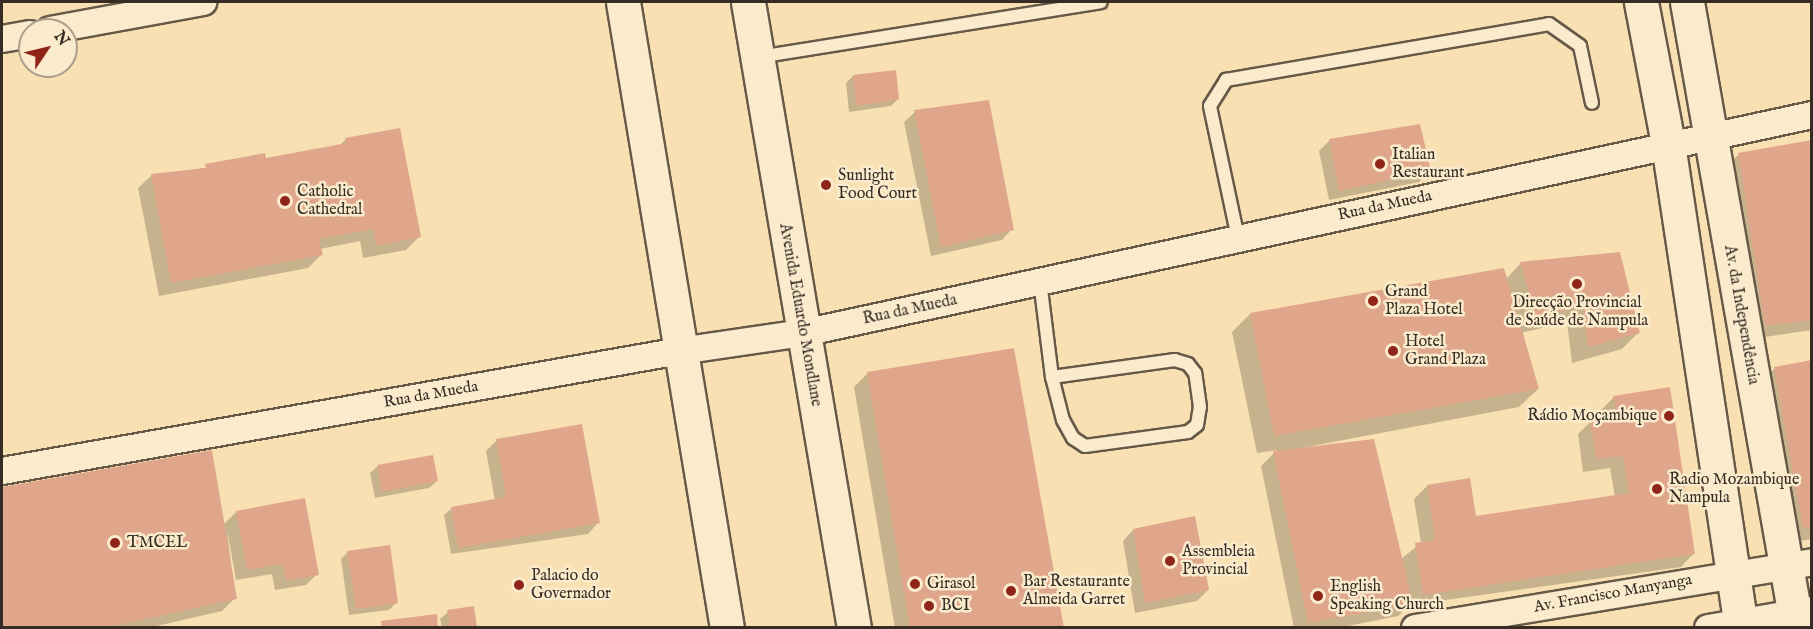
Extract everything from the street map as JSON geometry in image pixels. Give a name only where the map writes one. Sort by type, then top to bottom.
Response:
[{"type":"main road","points":[[623,2],[727,627]]},
{"type":"main road","name":"Avenida Eduardo Mondlane","points":[[748,2],[854,627]]},
{"type":"main road","points":[[1641,2],[1668,144],[1740,625]]},
{"type":"main road","name":"Av. da Independência","points":[[1687,2],[1709,134],[1798,565],[1801,617]]},
{"type":"street","points":[[78,25],[203,2]]},
{"type":"street","points":[[2,39],[18,36]]},
{"type":"street","name":"Rua da Mueda","points":[[2,471],[680,351],[803,333],[1709,134],[1812,115]]},
{"type":"street","name":"Av. Francisco Manyanga","points":[[1415,627],[1798,565]]},
{"type":"street","points":[[1708,627],[1801,617]]},
{"type":"lane","points":[[758,57],[1101,2]]},
{"type":"lane","points":[[1238,238],[1210,106],[1226,80],[1549,24],[1580,46],[1592,103]]},
{"type":"lane","points":[[1040,281],[1052,377],[1062,420],[1073,438],[1085,446],[1188,432],[1197,425],[1198,396],[1195,374],[1188,364],[1175,360],[1052,377]]},
{"type":"building","points":[[896,70],[899,99],[856,106],[853,75]]},
{"type":"building","points":[[989,100],[1014,230],[941,247],[914,110]]},
{"type":"building","points":[[1420,124],[1431,171],[1339,191],[1329,139]]},
{"type":"building","name":"Catholic Cathedral","points":[[400,128],[421,237],[376,246],[373,229],[319,239],[323,255],[171,283],[151,174],[206,168],[205,164],[265,153],[266,158],[347,143],[345,138]]},
{"type":"building","points":[[1812,140],[1812,320],[1765,326],[1738,153]]},
{"type":"building","name":"Direcção Provincial de Saúde de Nampula","points":[[1620,252],[1640,333],[1588,347],[1583,306],[1536,318],[1520,262]]},
{"type":"building","name":"Hotel Grand Plaza","points":[[1504,268],[1539,389],[1274,436],[1250,313]]},
{"type":"building","points":[[1014,348],[1064,628],[910,628],[867,372]]},
{"type":"building","points":[[1812,360],[1812,526],[1803,528],[1774,367]]},
{"type":"building","name":"Radio Mozambique Nampula","points":[[1670,387],[1695,554],[1423,595],[1415,543],[1435,540],[1427,485],[1470,478],[1476,516],[1629,493],[1623,456],[1596,459],[1590,420],[1617,415],[1613,396]]},
{"type":"building","points":[[582,424],[600,523],[458,548],[451,507],[506,497],[496,439]]},
{"type":"building","points":[[1374,439],[1413,604],[1308,623],[1273,451]]},
{"type":"building","name":"TMCEL","points":[[212,450],[237,599],[104,628],[2,628],[2,487]]},
{"type":"building","points":[[433,455],[438,481],[382,492],[377,465]]},
{"type":"building","points":[[305,498],[319,575],[286,581],[282,564],[247,570],[236,511]]},
{"type":"building","points":[[1195,516],[1209,590],[1145,603],[1133,529]]},
{"type":"building","points":[[390,545],[398,603],[356,609],[347,551]]},
{"type":"building","points":[[474,606],[477,628],[450,628],[447,610]]},
{"type":"building","points":[[437,614],[438,628],[382,628],[381,621]]},
{"type":"place","name":"Italian Restaurant","points":[[1380,164]]},
{"type":"place","name":"Sunlight Food Court","points":[[826,185]]},
{"type":"place","name":"Catholic Cathedral","points":[[285,201]]},
{"type":"place","name":"Direcção Provincial de Saúde de Nampula","points":[[1577,284]]},
{"type":"place","name":"Grand Plaza Hotel","points":[[1373,301]]},
{"type":"place","name":"Hotel Grand Plaza","points":[[1393,351]]},
{"type":"place","name":"Rádio Moçambique","points":[[1669,416]]},
{"type":"place","name":"Radio Mozambique Nampula","points":[[1657,489]]},
{"type":"place","name":"TMCEL","points":[[115,543]]},
{"type":"place","name":"Assembleia Provincial","points":[[1170,561]]},
{"type":"place","name":"Girasol","points":[[915,584]]},
{"type":"place","name":"Palacio do Governador","points":[[519,585]]},
{"type":"place","name":"Bar Restaurante Almeida Garret","points":[[1011,591]]},
{"type":"place","name":"English Speaking Church","points":[[1318,596]]},
{"type":"place","name":"BCI","points":[[929,606]]}]
